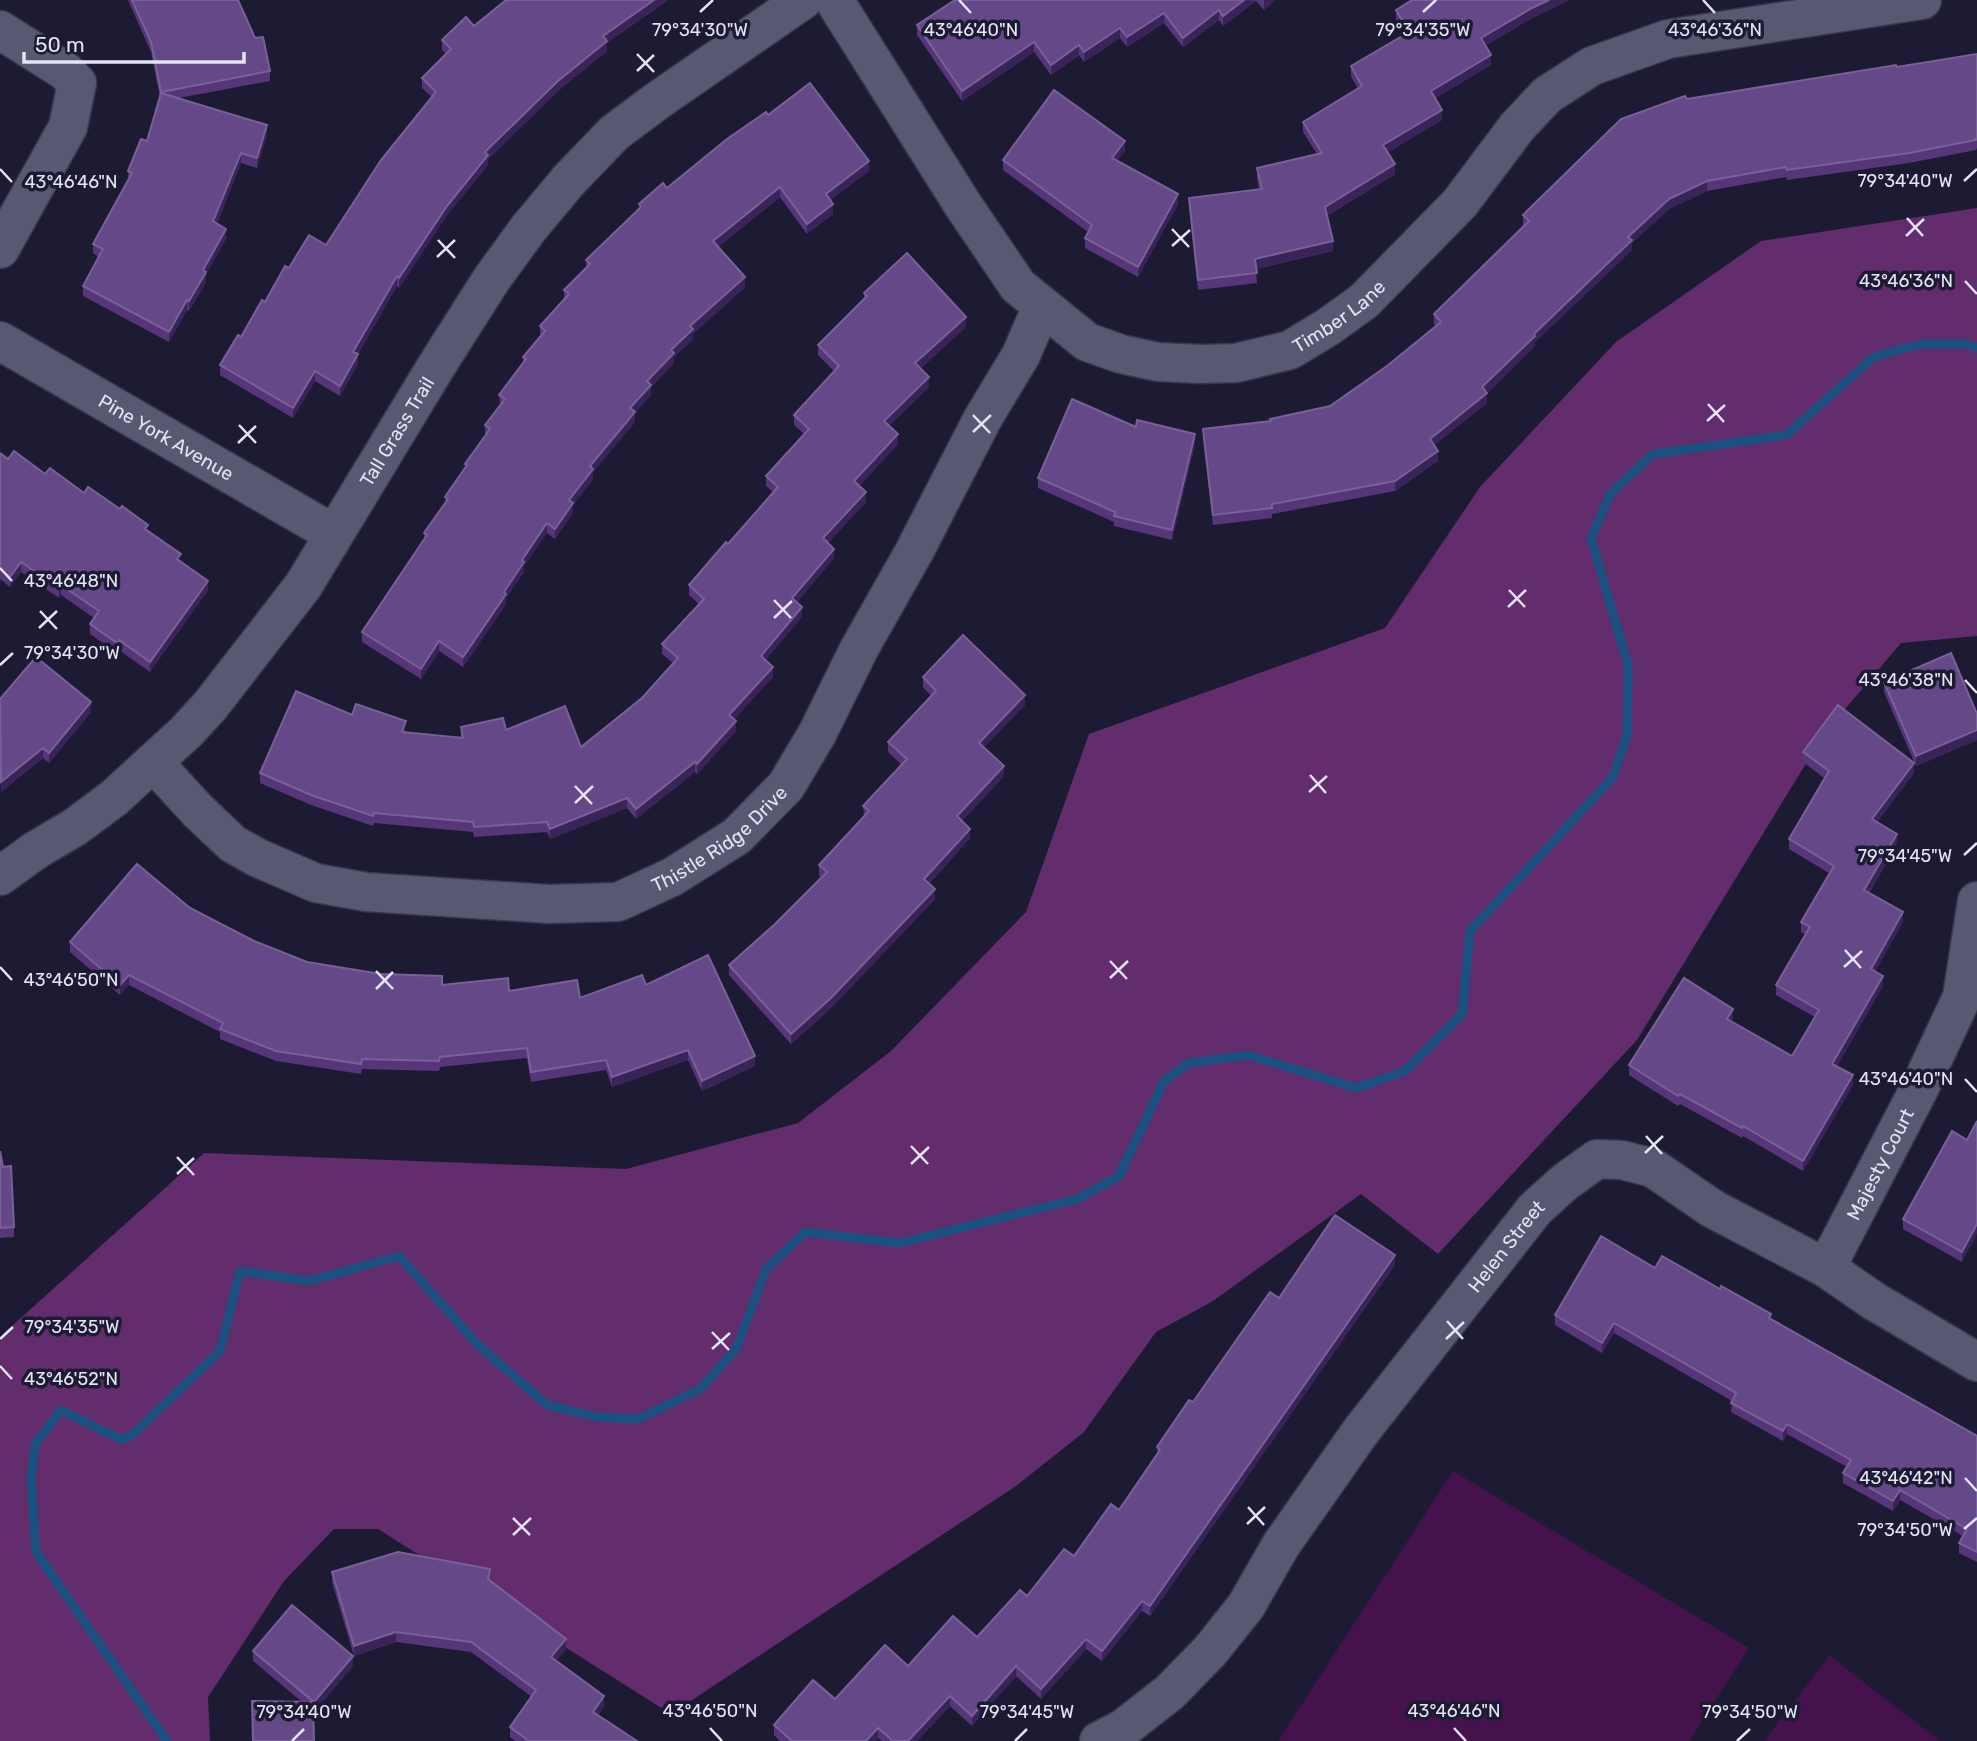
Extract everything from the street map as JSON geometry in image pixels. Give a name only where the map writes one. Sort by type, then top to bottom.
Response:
[{"type":"street","name":"Tall Grass Trail","points":[[0,876],[114,798],[186,733],[210,706],[303,586],[491,280],[528,229],[568,181],[614,133],[803,0]]},
{"type":"street","name":"Timber Lane","points":[[834,0],[1018,286],[1087,342],[1121,354],[1158,362],[1236,363],[1290,350],[1364,301],[1460,202],[1517,127],[1547,95],[1592,66],[1668,38],[1922,0]]},
{"type":"street","points":[[0,30],[65,71],[77,83],[68,127],[0,249]]},
{"type":"street","name":"Thistle Ridge Drive","points":[[153,762],[233,844],[316,883],[366,892],[549,904],[618,902],[672,877],[737,836],[786,786],[817,734],[859,649],[914,552],[984,418],[1021,355],[1042,306]]},
{"type":"street","name":"Pine York Avenue","points":[[0,341],[334,534]]},
{"type":"street","name":"Majesty Court","points":[[1826,1268],[1919,1088],[1962,997],[1977,901]]},
{"type":"street","name":"Helen Street","points":[[1099,1741],[1124,1728],[1170,1692],[1210,1651],[1246,1606],[1281,1545],[1361,1431],[1535,1209],[1565,1182],[1597,1159],[1622,1160],[1653,1168],[1713,1209],[1826,1268],[1874,1301],[1977,1362]]},
{"type":"shaded area","points":[[1977,208],[1977,636],[1901,643],[1824,734],[1637,1040],[1438,1254],[1361,1194],[1213,1301],[1156,1332],[1084,1432],[1016,1486],[671,1714],[378,1529],[334,1529],[284,1581],[208,1697],[210,1741],[0,1741],[0,1342],[3,1334],[204,1153],[626,1169],[798,1123],[891,1051],[1026,912],[1089,734],[1385,628],[1480,487],[1616,342],[1761,241]]},
{"type":"shaded area","points":[[1453,1471],[1749,1648],[1689,1741],[1278,1741]]},
{"type":"shaded area","points":[[1830,1656],[1940,1741],[1764,1741]]},
{"type":"building","points":[[132,0],[238,0],[255,38],[263,37],[270,71],[161,92],[151,42]]},
{"type":"building","points":[[506,0],[654,0],[603,36],[607,41],[558,81],[485,152],[488,155],[447,206],[399,278],[397,276],[353,352],[358,354],[340,386],[315,371],[293,408],[220,365],[238,335],[241,337],[262,300],[265,302],[285,266],[289,268],[309,235],[326,245],[381,160],[436,92],[422,78],[451,49],[442,40],[466,17],[474,26]]},
{"type":"building","points":[[955,0],[1244,0],[1223,16],[1219,10],[1183,38],[1164,13],[1127,37],[1120,28],[1084,52],[1079,45],[1051,65],[1034,42],[962,91],[917,25]]},
{"type":"building","points":[[1412,0],[1549,0],[1481,38],[1491,55],[1431,91],[1442,110],[1383,145],[1395,164],[1325,207],[1333,241],[1255,259],[1257,273],[1198,280],[1189,198],[1262,189],[1257,168],[1322,153],[1303,122],[1362,86],[1351,66],[1409,32],[1396,10]]},
{"type":"building","points":[[1977,54],[1976,140],[1909,153],[1787,170],[1786,167],[1707,181],[1669,199],[1628,237],[1632,240],[1482,387],[1487,393],[1430,439],[1438,451],[1395,481],[1272,504],[1272,508],[1213,515],[1203,429],[1271,421],[1270,419],[1330,406],[1387,366],[1441,322],[1434,314],[1529,221],[1523,215],[1621,119],[1685,96],[1687,99]]},
{"type":"building","points":[[810,83],[869,161],[826,194],[833,204],[807,224],[780,187],[713,241],[745,277],[690,326],[693,329],[671,350],[674,353],[647,381],[651,385],[630,408],[635,412],[590,466],[593,469],[569,500],[573,503],[555,529],[547,523],[522,560],[524,562],[504,592],[506,594],[463,657],[439,641],[421,669],[362,632],[427,535],[424,533],[448,499],[445,497],[490,429],[485,425],[505,399],[499,395],[526,359],[523,357],[545,331],[540,326],[569,294],[564,290],[590,264],[586,260],[641,207],[639,204],[663,183],[667,188],[727,139],[766,112],[768,115]]},
{"type":"building","points":[[1054,90],[1125,141],[1112,158],[1178,194],[1138,267],[1085,238],[1092,225],[1003,160]]},
{"type":"building","points":[[161,93],[267,125],[257,158],[241,153],[213,221],[226,229],[203,270],[206,272],[169,332],[83,286],[103,249],[93,244],[132,173],[128,171],[141,139],[147,141]]},
{"type":"building","points":[[907,253],[966,317],[915,363],[929,377],[884,421],[898,434],[854,481],[866,492],[823,538],[834,549],[792,598],[802,607],[761,656],[773,667],[729,715],[736,721],[697,764],[695,762],[636,809],[627,798],[550,829],[547,822],[474,827],[473,822],[374,813],[373,816],[311,795],[260,773],[296,691],[352,715],[356,704],[406,721],[402,732],[463,738],[461,727],[503,718],[506,730],[565,706],[581,747],[642,698],[678,658],[662,644],[704,599],[689,585],[778,487],[766,476],[809,429],[794,415],[839,366],[818,345],[867,296],[864,293]]},
{"type":"building","points":[[1072,399],[1136,427],[1137,420],[1195,434],[1172,530],[1114,516],[1115,512],[1038,478]]},
{"type":"building","points":[[14,451],[45,474],[50,468],[84,493],[88,487],[120,509],[122,506],[148,525],[145,529],[181,554],[177,559],[208,581],[150,662],[90,624],[99,611],[61,585],[59,588],[21,562],[10,577],[0,569],[0,453],[8,459]]},
{"type":"building","points":[[963,635],[1025,695],[979,743],[1004,766],[957,816],[970,829],[924,879],[935,889],[831,998],[791,1034],[729,965],[827,872],[819,865],[869,811],[863,806],[907,759],[888,742],[936,691],[923,677]]},
{"type":"building","points":[[1951,653],[1977,714],[1977,730],[1916,756],[1884,682]]},
{"type":"building","points":[[36,657],[91,702],[49,753],[43,748],[1,782],[0,699]]},
{"type":"building","points":[[1838,705],[1914,763],[1872,819],[1897,834],[1864,890],[1903,912],[1871,969],[1883,976],[1832,1064],[1853,1075],[1803,1161],[1743,1126],[1742,1128],[1680,1094],[1678,1096],[1629,1065],[1684,978],[1733,1009],[1727,1019],[1792,1056],[1819,1010],[1776,985],[1810,927],[1801,922],[1834,866],[1789,839],[1829,771],[1803,752]]},
{"type":"building","points":[[137,864],[190,908],[254,941],[307,962],[381,974],[442,976],[442,985],[508,978],[509,991],[577,980],[580,998],[642,975],[646,985],[708,955],[755,1056],[702,1081],[688,1050],[612,1077],[606,1060],[531,1072],[527,1048],[440,1057],[439,1061],[362,1059],[361,1064],[276,1051],[220,1029],[223,1023],[129,975],[120,985],[70,942]]},
{"type":"building","points":[[1977,1121],[1977,1224],[1962,1252],[1903,1219],[1952,1131],[1967,1140]]},
{"type":"building","points":[[0,1151],[3,1167],[11,1166],[14,1227],[0,1228]]},
{"type":"building","points":[[1335,1215],[1395,1255],[1150,1606],[1142,1601],[1102,1651],[1086,1639],[1041,1689],[1016,1666],[972,1716],[950,1696],[908,1741],[893,1741],[878,1728],[866,1741],[792,1741],[774,1725],[813,1680],[835,1699],[885,1645],[908,1666],[953,1616],[977,1637],[1020,1590],[1027,1596],[1064,1549],[1074,1556],[1111,1504],[1119,1510],[1160,1450],[1157,1447],[1189,1400],[1193,1402],[1270,1292],[1279,1298]]},
{"type":"building","points":[[1601,1236],[1655,1268],[1662,1256],[1720,1289],[1721,1286],[1771,1314],[1769,1318],[1977,1436],[1977,1552],[1959,1543],[1967,1529],[1900,1490],[1893,1501],[1843,1473],[1851,1460],[1787,1424],[1783,1431],[1731,1403],[1736,1393],[1614,1323],[1602,1343],[1555,1315]]},
{"type":"building","points":[[398,1552],[490,1569],[488,1579],[566,1639],[551,1657],[604,1696],[593,1712],[637,1741],[529,1741],[510,1727],[536,1690],[471,1642],[396,1632],[354,1646],[332,1572]]},
{"type":"building","points":[[292,1605],[353,1656],[314,1702],[253,1651]]},
{"type":"building","points":[[252,1701],[313,1702],[314,1741],[253,1741]]},
{"type":"waterway","points":[[167,1741],[36,1552],[31,1480],[35,1444],[61,1410],[122,1440],[133,1434],[220,1351],[240,1271],[309,1281],[399,1256],[478,1345],[547,1405],[597,1417],[638,1419],[700,1389],[736,1349],[766,1269],[805,1232],[900,1243],[1077,1199],[1119,1176],[1164,1081],[1189,1063],[1248,1055],[1356,1088],[1405,1071],[1462,1014],[1470,931],[1612,778],[1627,735],[1628,665],[1591,538],[1611,493],[1653,454],[1786,435],[1875,356],[1922,344],[1966,344],[1977,348]]}]
